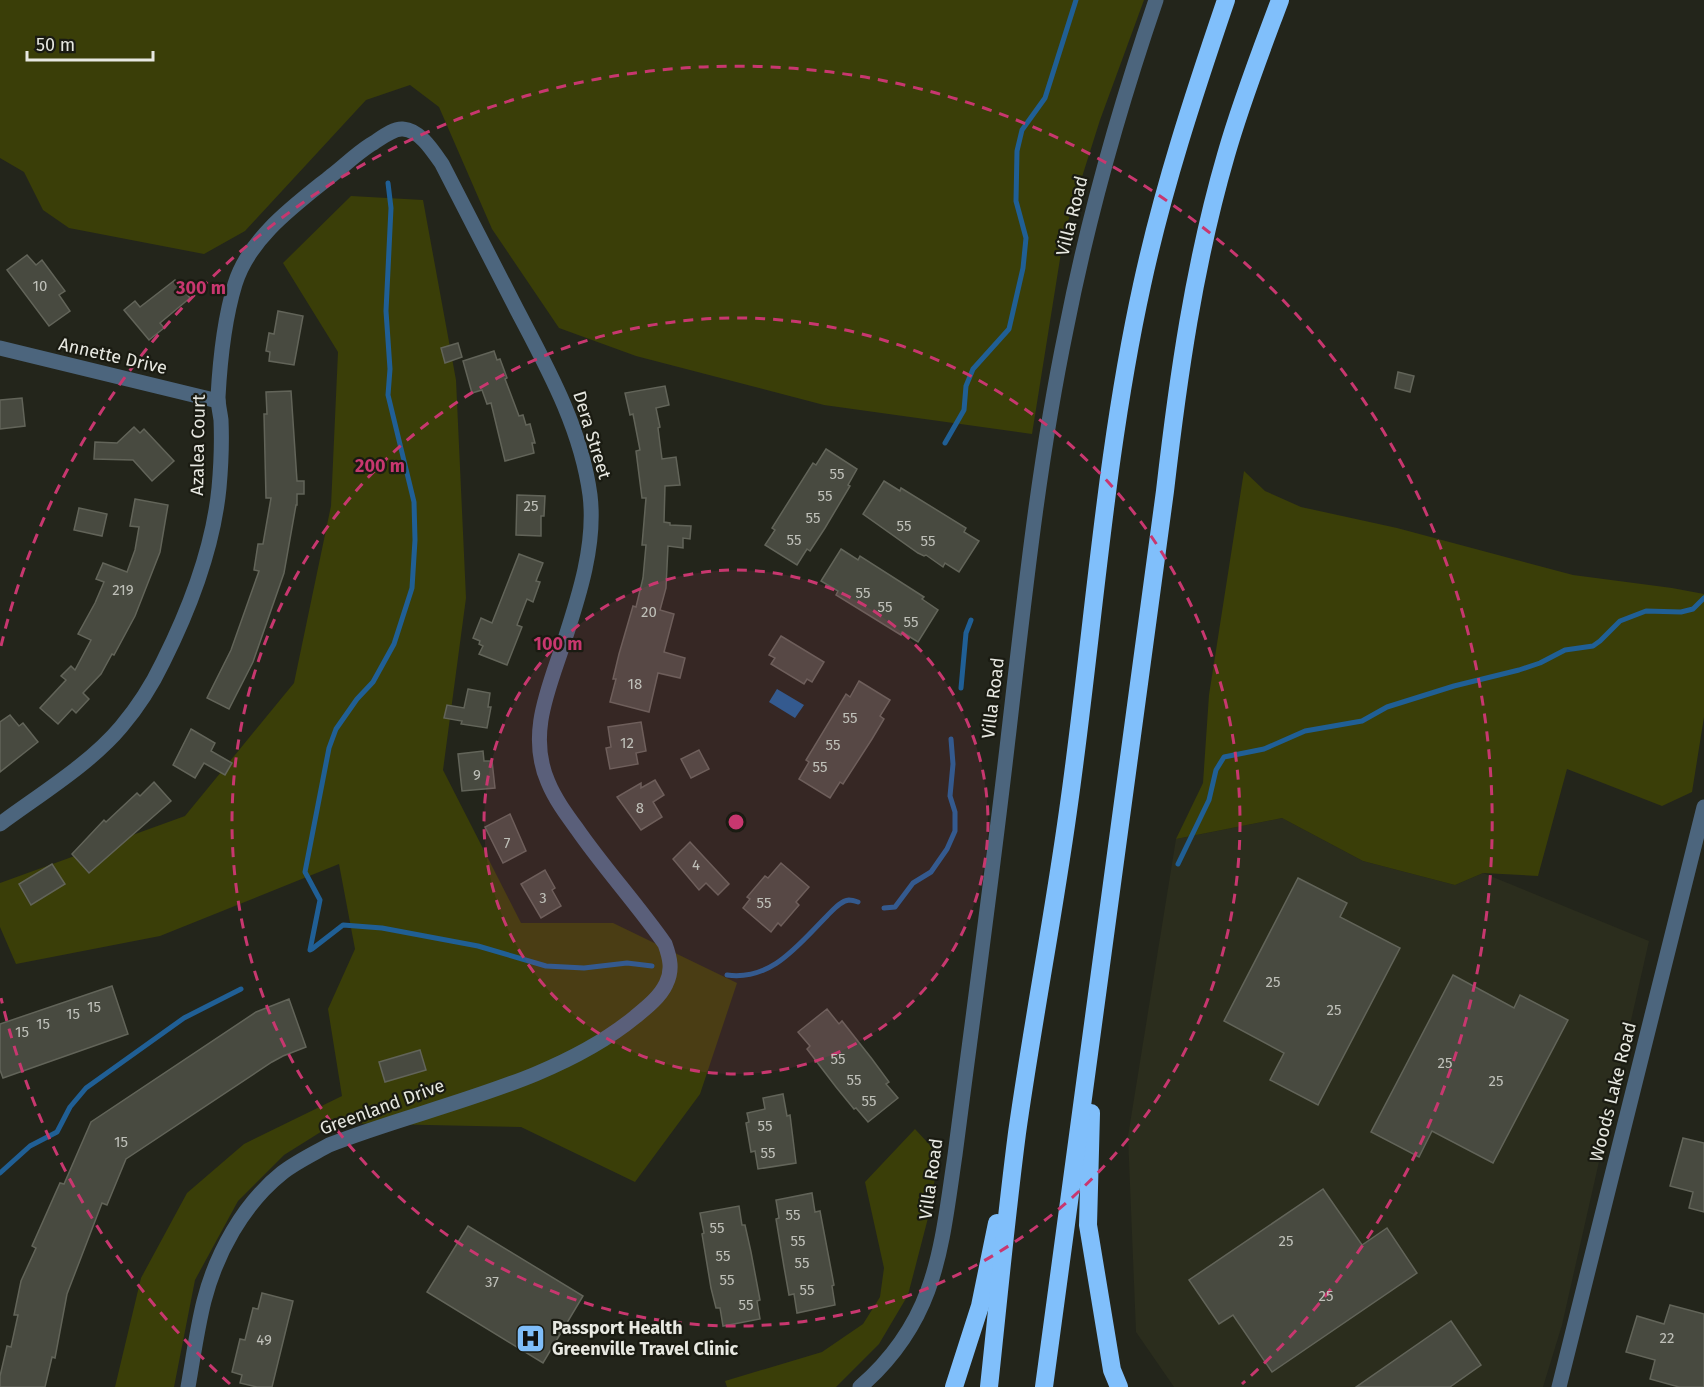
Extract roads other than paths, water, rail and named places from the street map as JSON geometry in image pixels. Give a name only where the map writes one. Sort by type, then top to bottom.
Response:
[{"type":"highway","points":[[988,1387],[1017,1134],[1068,812],[1124,374],[1142,284],[1167,182],[1226,0]]},
{"type":"highway","points":[[1044,1387],[1165,491],[1178,375],[1209,220],[1226,155],[1280,0]]},
{"type":"highway","points":[[1094,1015],[1088,1225],[1112,1370],[1119,1387]]},
{"type":"highway","points":[[954,1387],[980,1306],[1017,1134]]},
{"type":"street","name":"Villa Road","points":[[861,1387],[891,1356],[909,1330],[925,1300],[942,1243],[1030,554],[1053,400],[1065,331],[1103,170],[1132,70],[1156,0]]},
{"type":"street","name":"Dera Street","points":[[393,131],[402,129],[413,132],[432,149],[442,164],[551,375],[570,417],[590,497],[589,548],[581,587],[541,714],[539,737],[541,759],[548,782],[560,805],[598,860],[665,944]]},
{"type":"street","name":"Azalea Court","points":[[0,824],[89,757],[120,728],[146,693],[164,661],[200,576],[212,529],[219,490],[221,449],[218,401],[221,352],[235,284],[244,265],[261,239],[312,191],[364,149],[393,131]]},
{"type":"street","name":"Annette Drive","points":[[0,348],[218,401]]},
{"type":"street","name":"Woods Lake Road","points":[[1559,1387],[1704,807]]},
{"type":"street","name":"Greenland Drive","points":[[188,1387],[204,1301],[216,1263],[233,1230],[254,1202],[280,1174],[329,1145],[528,1077],[598,1042],[625,1025],[650,1004],[666,985],[670,959],[665,944]]},
{"type":"water","points":[[777,689],[804,705],[795,718],[769,702]]},
{"type":"waterway","points":[[945,443],[964,410],[966,386],[973,369],[1009,329],[1023,268],[1026,238],[1016,201],[1017,151],[1022,130],[1045,98],[1076,0]]},
{"type":"waterway","points":[[310,950],[320,900],[305,872],[329,748],[336,729],[357,699],[373,682],[394,644],[412,588],[415,540],[414,502],[388,395],[390,369],[386,311],[391,208],[388,183]]},
{"type":"waterway","points":[[1178,864],[1209,800],[1216,770],[1224,757],[1264,749],[1305,731],[1362,721],[1387,707],[1454,686],[1519,670],[1540,663],[1565,650],[1593,646],[1620,621],[1646,611],[1681,612],[1693,609],[1704,598]]},
{"type":"waterway","points":[[961,688],[966,633],[971,620]]},
{"type":"waterway","points":[[884,908],[895,907],[913,883],[931,872],[947,849],[955,831],[955,812],[950,796],[953,764],[951,739]]},
{"type":"waterway","points":[[727,975],[743,975],[771,967],[794,949],[840,904],[849,900],[858,902]]},
{"type":"waterway","points":[[312,949],[343,925],[382,928],[478,946],[546,966],[584,968],[627,963],[652,966]]},
{"type":"waterway","points":[[0,1173],[30,1146],[57,1132],[70,1107],[86,1088],[184,1018],[241,989]]},
{"type":"place","name":"Passport Health Greenville Travel Clinic","points":[[531,1338]]}]
